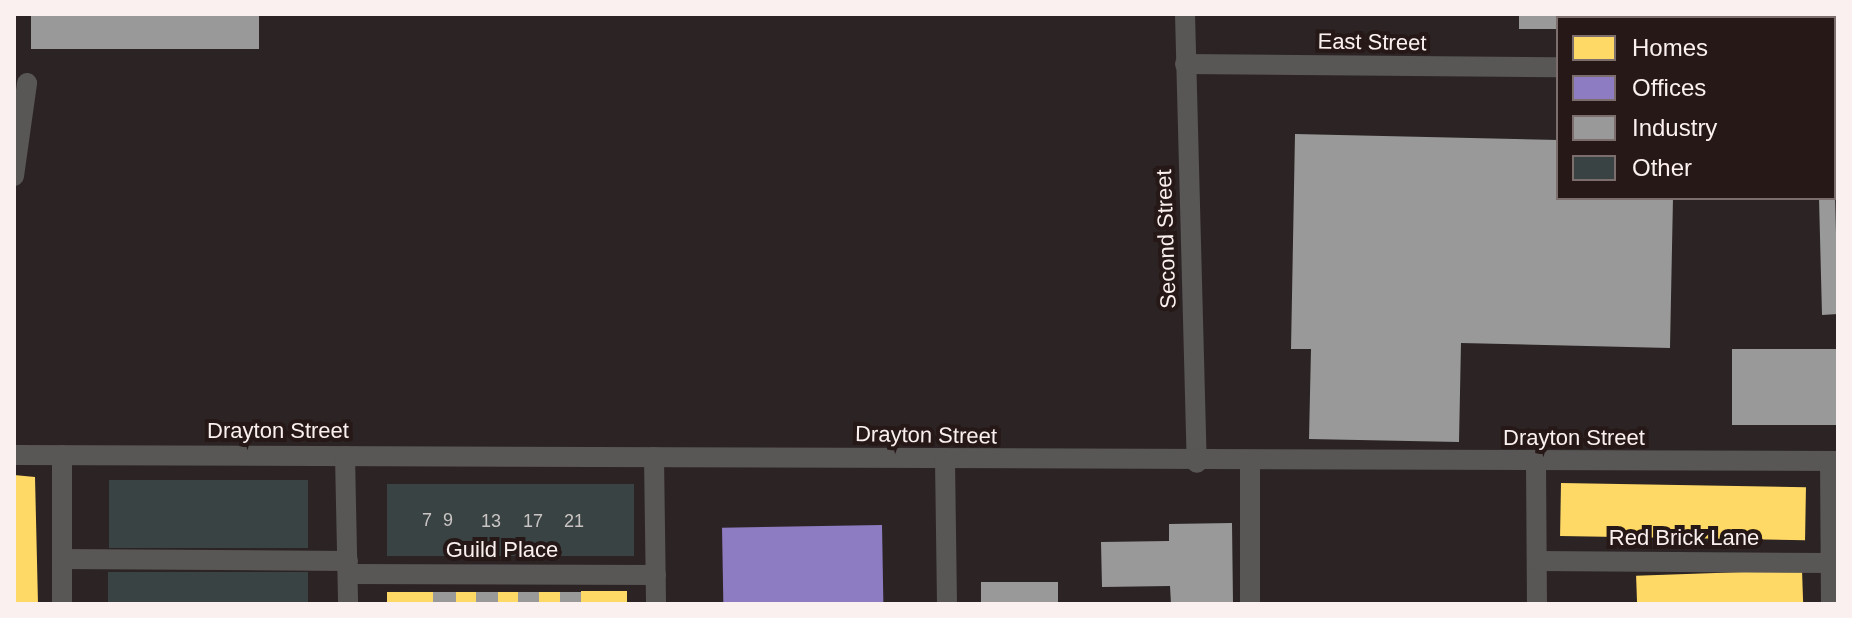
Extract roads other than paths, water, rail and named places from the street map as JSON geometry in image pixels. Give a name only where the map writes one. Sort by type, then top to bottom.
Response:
[{"type":"street","name":"Second Street","points":[[1185,14],[1197,463]]},
{"type":"street","name":"East Street","points":[[1185,64],[1556,67]]},
{"type":"street","points":[[14,176],[27,83]]},
{"type":"street","name":"Drayton Street","points":[[14,455],[1197,463],[1834,461]]},
{"type":"street","points":[[62,455],[62,604]]},
{"type":"street","points":[[345,456],[348,604]]},
{"type":"street","points":[[654,457],[656,604]]},
{"type":"street","points":[[945,460],[947,604]]},
{"type":"street","points":[[1831,604],[1834,461]]},
{"type":"street","points":[[1250,463],[1250,604]]},
{"type":"street","points":[[1536,463],[1537,604]]},
{"type":"street","name":"Guild Place","points":[[62,559],[656,575]]},
{"type":"street","name":"Red Brick Lane","points":[[1537,561],[1830,563]]}]
